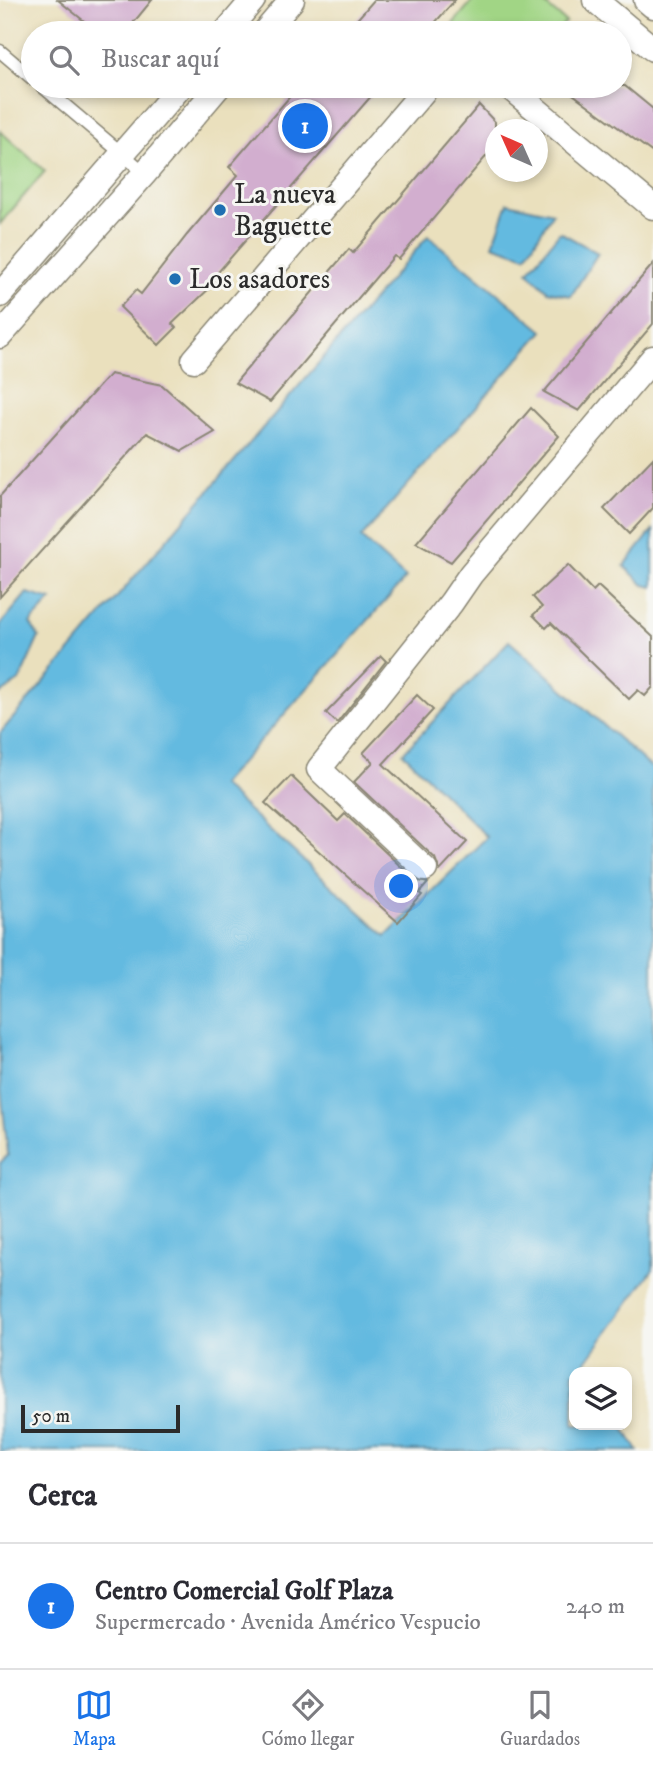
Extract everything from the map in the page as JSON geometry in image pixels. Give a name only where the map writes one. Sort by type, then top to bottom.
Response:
[{"type":"street","points":[[274,21],[292,0]]},
{"type":"street","points":[[595,0],[620,21]]},
{"type":"street","points":[[646,0],[653,6]]},
{"type":"street","points":[[632,31],[653,49]]},
{"type":"street","points":[[0,295],[171,98]]},
{"type":"street","points":[[0,336],[209,98]]},
{"type":"street","points":[[194,360],[418,98]]},
{"type":"street","points":[[522,98],[653,207]]},
{"type":"street","points":[[425,869],[319,769],[471,574],[653,358]]},
{"type":"lane","points":[[0,51],[21,69]]},
{"type":"lane","points":[[55,98],[145,173]]},
{"type":"green space","points":[[473,0],[540,0],[565,21],[455,21]]},
{"type":"green space","points":[[0,131],[45,171],[0,224]]},
{"type":"water","points":[[508,203],[553,213],[526,256],[493,245]]},
{"type":"water","points":[[560,232],[598,253],[571,296],[548,291],[528,272]]},
{"type":"water","points":[[428,236],[543,331],[361,538],[406,578],[221,785],[386,936],[487,837],[403,753],[509,641],[653,769],[653,1269],[585,1363],[587,1367],[569,1367],[569,1430],[625,1430],[638,1451],[0,1451],[0,1163],[8,1155],[0,1080],[0,733]]},
{"type":"water","points":[[653,530],[653,587],[644,585],[624,566]]},
{"type":"water","points":[[27,593],[52,600],[30,623],[39,637],[19,681],[0,694],[0,625]]},
{"type":"building","points":[[58,0],[152,0],[135,21],[84,21]]},
{"type":"building","points":[[374,0],[455,0],[437,21],[356,21]]},
{"type":"building","points":[[632,92],[653,109],[653,153],[578,98],[632,98]]},
{"type":"building","points":[[289,98],[370,98],[212,279],[216,282],[172,324],[176,328],[159,345],[120,307],[136,290],[141,294],[238,175],[229,167]]},
{"type":"building","points":[[479,105],[492,119],[485,119],[485,158],[399,259],[394,256],[270,402],[235,383],[349,249],[353,253]]},
{"type":"building","points":[[653,264],[653,324],[579,411],[544,392]]},
{"type":"building","points":[[110,374],[162,385],[215,432],[182,451],[147,433],[0,597],[0,496]]},
{"type":"building","points":[[531,408],[559,436],[451,562],[416,543]]},
{"type":"building","points":[[653,458],[653,508],[629,534],[604,509]]},
{"type":"building","points":[[568,565],[593,591],[598,586],[653,637],[653,687],[645,696],[638,690],[629,699],[551,623],[546,628],[533,615],[542,607],[533,597]]},
{"type":"building","points":[[381,656],[386,661],[337,723],[326,713]]},
{"type":"building","points":[[417,695],[433,710],[383,764],[467,842],[440,871],[435,858],[354,782],[373,762],[363,753]]},
{"type":"building","points":[[291,776],[338,821],[345,814],[415,880],[428,883],[419,893],[422,895],[398,922],[265,803]]},
{"type":"place","name":"Centro Comercial Golf Plaza","points":[[305,126]]},
{"type":"place","name":"La nueva Baguette","points":[[220,210]]},
{"type":"place","name":"Los asadores","points":[[175,279]]}]
